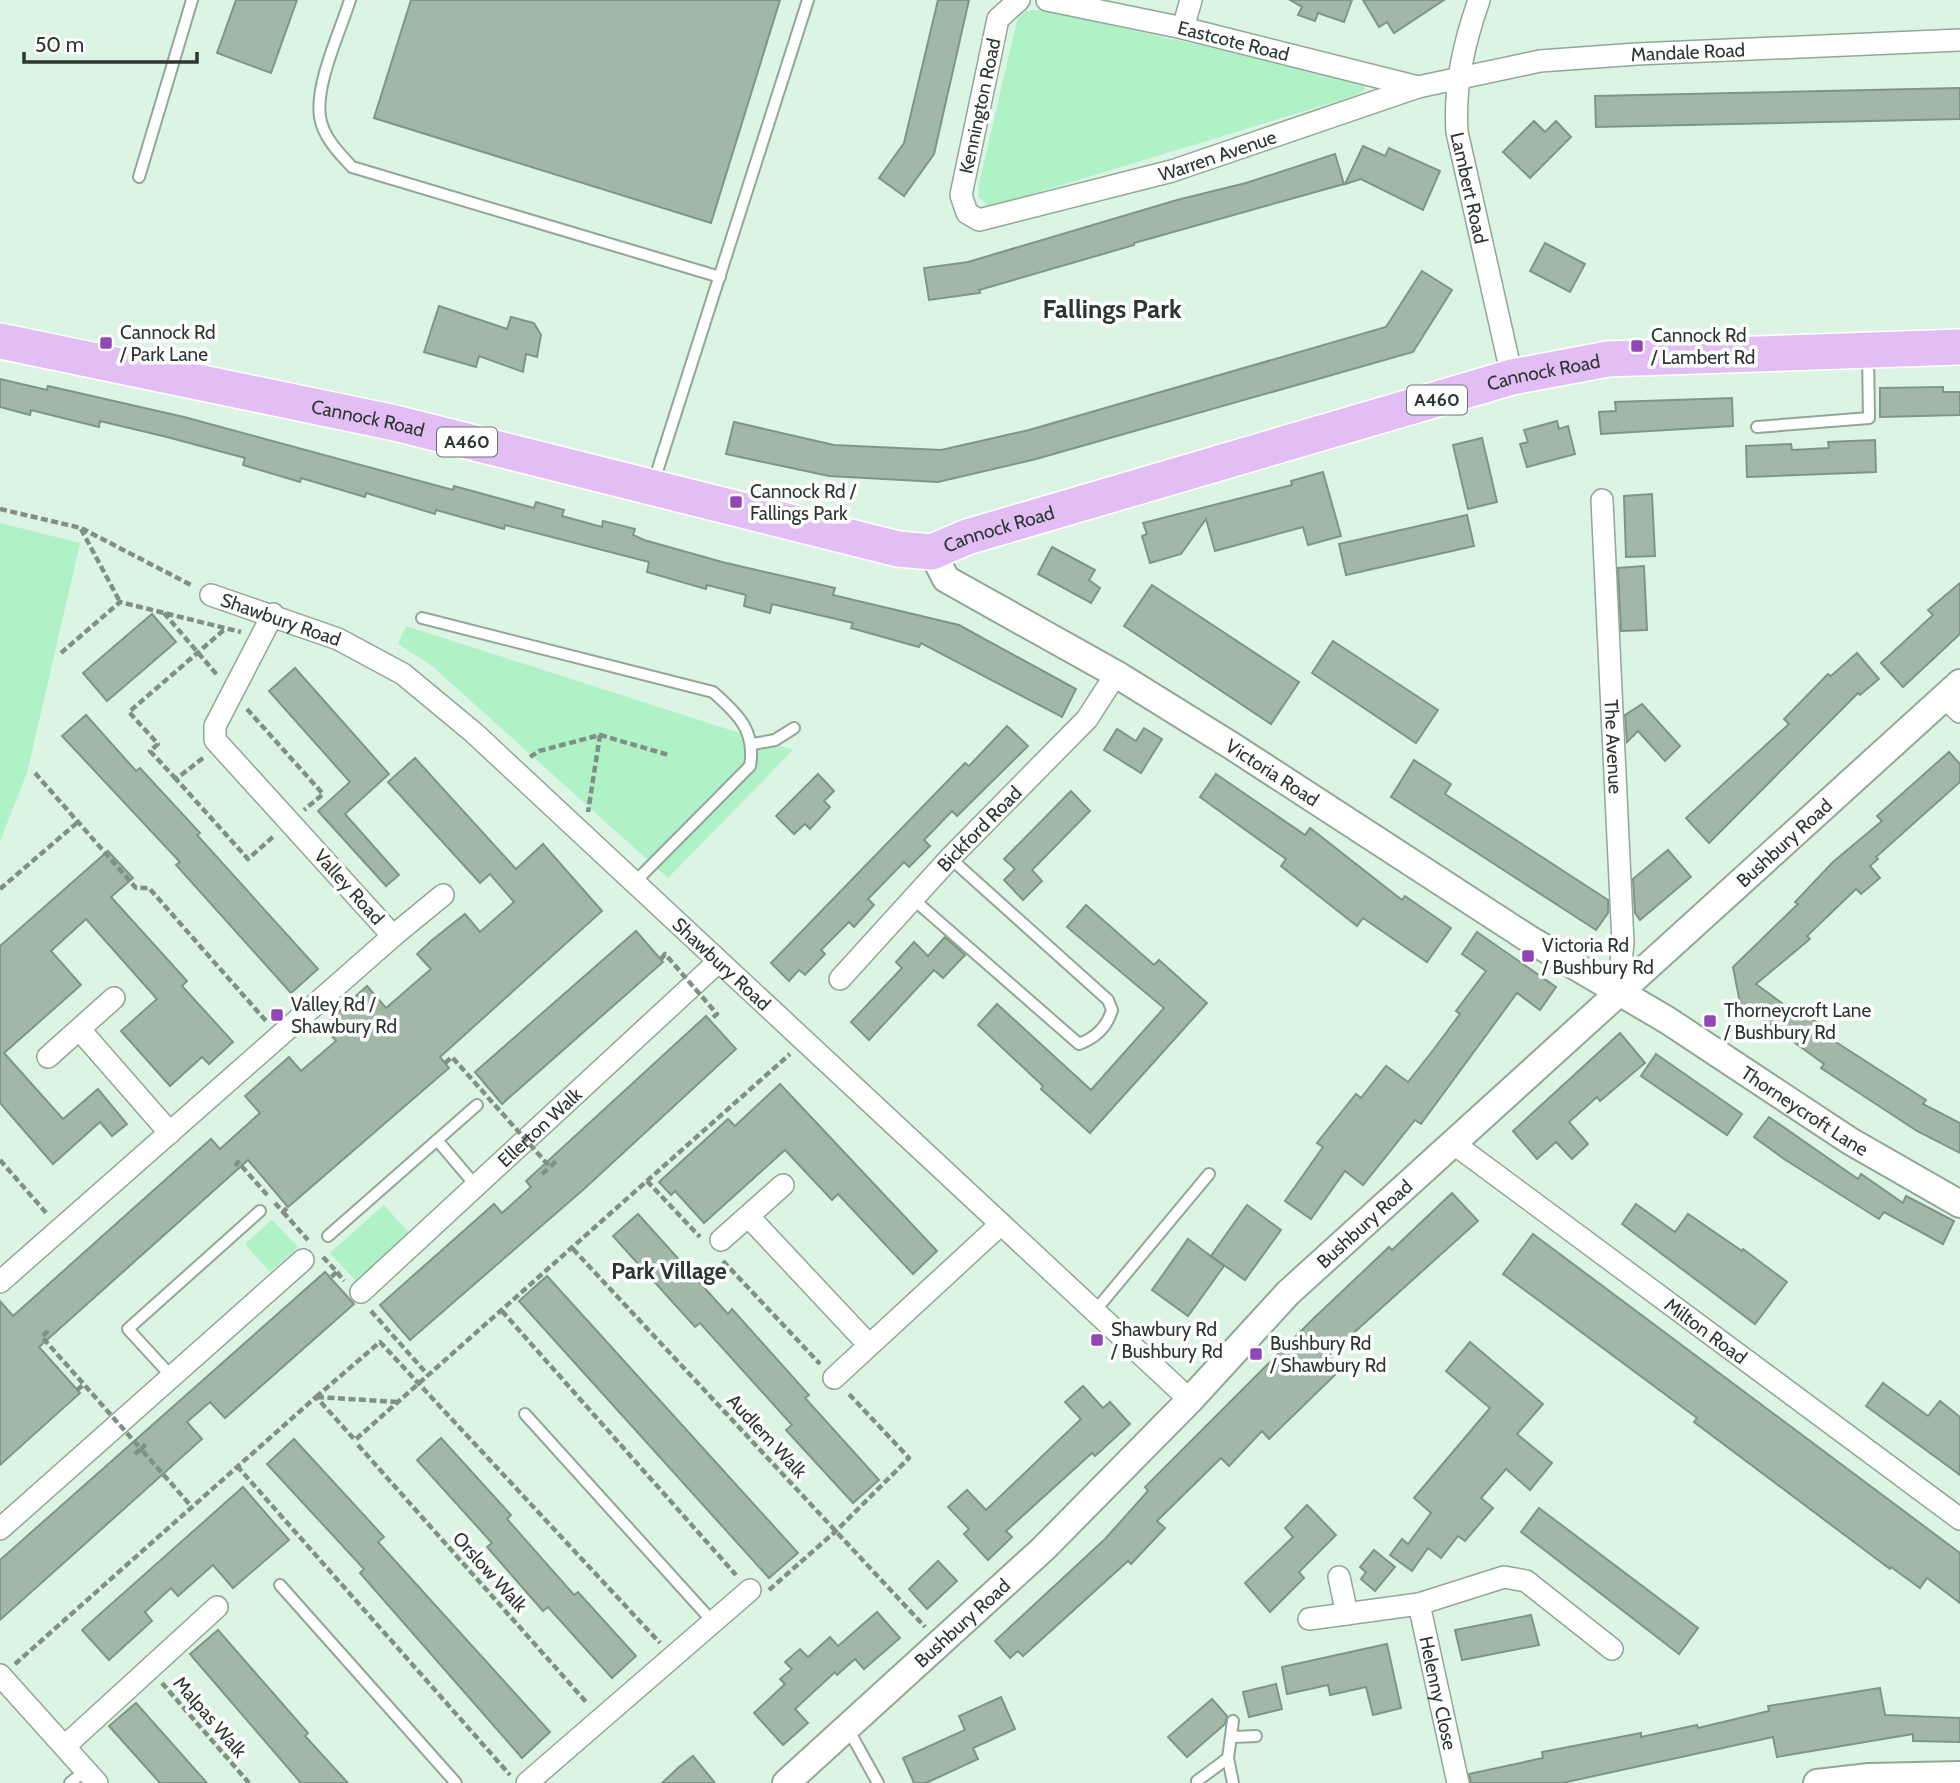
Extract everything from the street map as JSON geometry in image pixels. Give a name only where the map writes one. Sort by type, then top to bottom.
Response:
[{"type":"highway","name":"Cannock Road","points":[[0,341],[395,423],[652,489],[898,548],[932,552],[967,537],[1512,377],[1608,359],[1960,347]]},
{"type":"street","name":"Kennington Road","points":[[1014,213],[979,220],[967,213],[961,195],[999,19],[1019,0]]},
{"type":"street","name":"Eastcote Road","points":[[1047,0],[1183,28],[1418,87]]},
{"type":"street","points":[[1183,28],[1191,0]]},
{"type":"street","name":"Lambert Road","points":[[1479,0],[1466,38],[1459,77],[1455,102],[1457,132],[1512,377]]},
{"type":"street","name":"Mandale Road","points":[[1418,87],[1540,61],[1637,54],[1960,40]]},
{"type":"street","name":"Warren Avenue","points":[[1014,213],[1172,171],[1418,87]]},
{"type":"street","name":"The Avenue","points":[[1602,500],[1623,943],[1618,991]]},
{"type":"street","name":"Victoria Road","points":[[932,552],[946,579],[1116,674],[1346,818],[1529,939],[1618,991]]},
{"type":"street","name":"Shawbury Road","points":[[211,595],[273,614],[338,639],[403,674],[512,768],[1191,1400]]},
{"type":"street","name":"Valley Road","points":[[0,1282],[393,936],[215,740],[215,726],[273,614]]},
{"type":"street","name":"Bickford Road","points":[[840,979],[950,858],[1087,719],[1116,674]]},
{"type":"street","name":"Bushbury Road","points":[[786,1783],[1043,1549],[1191,1400],[1288,1293],[1618,991],[1955,697]]},
{"type":"street","points":[[393,936],[443,895]]},
{"type":"street","name":"Ellerton Walk","points":[[361,1298],[476,1186],[718,962]]},
{"type":"street","name":"Thorneycroft Lane","points":[[1618,991],[1668,1020],[1850,1141],[1960,1203]]},
{"type":"street","points":[[48,1057],[114,998]]},
{"type":"street","points":[[80,1030],[170,1133]]},
{"type":"street","name":"Milton Road","points":[[1452,1143],[1960,1519]]},
{"type":"street","points":[[715,1247],[783,1185]]},
{"type":"street","points":[[749,1217],[869,1345]]},
{"type":"street","points":[[834,1378],[1001,1224]]},
{"type":"street","points":[[0,1529],[303,1260]]},
{"type":"street","points":[[1339,1577],[1347,1614]]},
{"type":"street","points":[[1309,1619],[1419,1604],[1504,1577],[1526,1581],[1612,1648]]},
{"type":"street","points":[[527,1783],[750,1590]]},
{"type":"street","name":"Helenny Close","points":[[1419,1604],[1458,1783]]},
{"type":"street","points":[[65,1746],[217,1607]]},
{"type":"street","points":[[1,1675],[65,1746],[84,1779]]},
{"type":"street","points":[[1833,1782],[1960,1775]]},
{"type":"lane","points":[[139,177],[192,0]]},
{"type":"lane","points":[[350,0],[321,90],[320,117],[330,142],[352,167],[720,277]]},
{"type":"lane","points":[[652,489],[808,0]]},
{"type":"lane","points":[[1757,427],[1869,418],[1868,351]]},
{"type":"lane","points":[[422,618],[713,692],[734,711],[753,744],[750,766],[634,883]]},
{"type":"lane","points":[[753,744],[775,740],[794,728]]},
{"type":"lane","points":[[913,899],[1079,1044],[1090,1040],[1100,1031],[1112,1010],[1108,1000],[950,858]]},
{"type":"lane","points":[[328,1236],[477,1105]]},
{"type":"lane","points":[[436,1140],[476,1186]]},
{"type":"lane","points":[[1094,1311],[1209,1174]]},
{"type":"lane","points":[[172,1377],[128,1329],[260,1211]]},
{"type":"lane","points":[[525,1414],[713,1622]]},
{"type":"lane","points":[[280,1585],[456,1783]]},
{"type":"lane","points":[[1233,1721],[1233,1737],[1228,1758],[1233,1783]]},
{"type":"lane","points":[[847,1727],[878,1783]]},
{"type":"lane","points":[[1233,1737],[1256,1736]]},
{"type":"lane","points":[[1197,1782],[1228,1758]]},
{"type":"path","points":[[0,509],[81,528],[211,595]]},
{"type":"path","points":[[81,528],[120,603],[262,637]]},
{"type":"path","points":[[61,653],[120,603]]},
{"type":"path","points":[[176,779],[150,751],[158,744],[129,712],[226,629]]},
{"type":"path","points":[[512,768],[539,751],[600,735],[669,755]]},
{"type":"path","points":[[585,837],[600,735]]},
{"type":"path","points":[[35,773],[136,888],[149,888],[280,1037]]},
{"type":"path","points":[[0,888],[78,822]]},
{"type":"path","points":[[661,959],[665,954],[717,1014],[710,1020]]},
{"type":"path","points":[[316,1397],[355,1440],[427,1373],[573,1249],[804,1041]]},
{"type":"path","points":[[445,1063],[452,1057],[497,1102],[550,1167]]},
{"type":"path","points":[[0,1160],[60,1229]]},
{"type":"path","points":[[542,1174],[557,1160]]},
{"type":"path","points":[[235,1166],[239,1162],[283,1212],[288,1207]]},
{"type":"path","points":[[502,1311],[759,1599],[836,1531],[909,1458],[715,1247],[647,1181]]},
{"type":"path","name":"Audlem Walk","points":[[573,1249],[940,1643]]},
{"type":"path","points":[[337,1272],[427,1373]]},
{"type":"path","points":[[48,1331],[42,1337],[190,1504]]},
{"type":"path","points":[[1,1675],[190,1504],[380,1342],[673,1657]]},
{"type":"path","points":[[77,1390],[83,1385]]},
{"type":"path","points":[[316,1397],[398,1402]]},
{"type":"path","points":[[135,1454],[148,1442]]},
{"type":"path","name":"Orslow Walk","points":[[358,1445],[601,1719]]},
{"type":"path","points":[[237,1466],[517,1783]]},
{"type":"path","name":"Malpas Walk","points":[[149,1668],[249,1783]]},
{"type":"green space","points":[[1041,10],[1361,81],[1365,90],[1354,96],[990,207],[978,197],[979,184],[1017,20],[1026,11]]},
{"type":"green space","points":[[0,523],[80,543],[27,773],[0,841]]},
{"type":"green space","points":[[406,626],[793,750],[668,878],[432,666],[398,644]]},
{"type":"green space","points":[[384,1205],[409,1233],[356,1281],[330,1253]]},
{"type":"green space","points":[[272,1220],[298,1247],[270,1272],[245,1244]]},
{"type":"building","points":[[236,0],[297,0],[271,73],[217,53]]},
{"type":"building","points":[[411,0],[780,0],[711,223],[374,118]]},
{"type":"building","points":[[938,0],[969,0],[934,154],[904,196],[879,178],[904,143]]},
{"type":"building","points":[[1290,0],[1352,0],[1344,22],[1318,13],[1315,21],[1298,15],[1302,7]]},
{"type":"building","points":[[1363,0],[1444,0],[1394,33],[1387,22],[1379,27]]},
{"type":"building","points":[[1960,88],[1960,119],[1596,127],[1595,96]]},
{"type":"building","points":[[1534,121],[1545,132],[1556,121],[1571,137],[1530,178],[1503,152]]},
{"type":"building","points":[[1363,146],[1385,156],[1389,148],[1440,171],[1423,210],[1361,179],[1345,184]]},
{"type":"building","points":[[1335,154],[1344,184],[1134,243],[979,290],[980,293],[929,300],[924,268],[968,262],[1177,200],[1246,183]]},
{"type":"building","points":[[1545,243],[1585,264],[1570,292],[1530,271]]},
{"type":"building","points":[[1422,271],[1452,290],[1413,352],[1036,459],[938,482],[829,476],[726,454],[734,422],[834,445],[941,450],[1029,430],[1386,327]]},
{"type":"building","points":[[439,306],[507,329],[511,317],[534,323],[541,335],[537,357],[526,354],[523,372],[479,356],[476,367],[424,352]]},
{"type":"building","points":[[0,379],[47,390],[48,386],[184,417],[453,490],[454,486],[534,508],[536,502],[564,510],[562,516],[602,527],[603,521],[635,529],[633,535],[644,540],[722,562],[835,588],[833,595],[959,625],[1076,689],[1062,717],[921,643],[919,647],[851,628],[853,623],[772,604],[770,613],[744,606],[746,595],[707,585],[706,589],[647,572],[649,562],[505,525],[504,529],[436,510],[435,514],[366,493],[365,497],[301,478],[300,482],[243,465],[245,458],[167,437],[100,421],[99,427],[31,410],[30,415],[0,407]]},
{"type":"building","points":[[1943,387],[1943,392],[1960,392],[1960,415],[1880,417],[1880,388]]},
{"type":"building","points":[[1732,398],[1733,426],[1601,434],[1599,412],[1616,411],[1615,402]]},
{"type":"building","points":[[1557,421],[1559,429],[1568,426],[1575,454],[1527,467],[1520,444],[1528,442],[1524,430]]},
{"type":"building","points":[[1482,438],[1497,502],[1468,509],[1453,445]]},
{"type":"building","points":[[1875,440],[1876,472],[1747,477],[1746,446],[1791,444],[1792,450],[1829,448],[1828,442]]},
{"type":"building","points":[[1323,472],[1341,536],[1308,545],[1303,527],[1215,551],[1206,519],[1181,554],[1150,563],[1142,536],[1147,534],[1143,523],[1292,485],[1291,481]]},
{"type":"building","points":[[1652,494],[1655,556],[1626,557],[1624,496]]},
{"type":"building","points":[[1467,515],[1474,546],[1346,575],[1339,544]]},
{"type":"building","points":[[1052,547],[1095,570],[1089,580],[1100,588],[1091,603],[1038,574]]},
{"type":"building","points":[[1644,566],[1647,630],[1621,631],[1618,568]]},
{"type":"building","points":[[1960,583],[1960,634],[1903,687],[1881,663],[1933,615],[1928,610]]},
{"type":"building","points":[[1152,585],[1299,682],[1271,724],[1124,626]]},
{"type":"building","points":[[152,614],[176,642],[107,701],[83,673]]},
{"type":"building","points":[[1333,641],[1438,710],[1416,743],[1312,673]]},
{"type":"building","points":[[1857,653],[1879,679],[1860,695],[1858,693],[1709,843],[1686,818],[1789,724],[1784,719],[1828,674],[1831,676]]},
{"type":"building","points":[[295,668],[389,774],[345,814],[399,875],[386,886],[318,811],[350,782],[269,691]]},
{"type":"building","points":[[1642,704],[1680,746],[1665,761],[1638,731],[1627,742],[1625,715]]},
{"type":"building","points":[[86,715],[136,771],[140,768],[200,833],[197,835],[318,969],[291,993],[176,865],[180,862],[62,736]]},
{"type":"building","points":[[1007,726],[1028,746],[957,816],[952,811],[924,840],[930,846],[909,867],[904,862],[868,899],[874,905],[854,927],[849,922],[821,950],[825,954],[805,975],[799,970],[789,981],[771,963],[965,763],[969,766]]},
{"type":"building","points":[[1144,728],[1162,739],[1141,773],[1104,750],[1117,729],[1136,741]]},
{"type":"building","points":[[1949,752],[1960,764],[1960,782],[1876,857],[1878,859],[1870,866],[1880,878],[1861,894],[1856,889],[1807,936],[1810,939],[1756,984],[1794,1012],[1797,1008],[1831,1032],[1828,1037],[1926,1100],[1923,1104],[1960,1123],[1960,1153],[1917,1131],[1821,1068],[1824,1064],[1740,1003],[1733,967],[1798,904],[1795,902],[1833,862],[1882,821],[1877,816]]},
{"type":"building","points":[[415,758],[516,869],[543,844],[602,911],[440,1057],[449,1068],[288,1207],[248,1160],[39,1347],[80,1393],[0,1465],[0,1301],[13,1316],[211,1139],[220,1149],[260,1113],[245,1096],[289,1057],[301,1071],[336,1041],[323,1026],[367,986],[386,1008],[431,969],[417,954],[431,941],[465,914],[480,932],[514,902],[490,874],[480,883],[388,782]]},
{"type":"building","points":[[1414,760],[1451,784],[1445,794],[1608,900],[1608,913],[1596,930],[1391,797]]},
{"type":"building","points":[[818,774],[834,791],[824,801],[830,807],[810,829],[805,824],[794,834],[776,816]]},
{"type":"building","points":[[1216,774],[1305,835],[1310,828],[1402,900],[1405,896],[1451,928],[1427,962],[1363,918],[1357,926],[1281,866],[1286,859],[1200,797]]},
{"type":"building","points":[[1071,791],[1090,811],[1032,870],[1042,881],[1023,900],[1004,880],[1015,869],[1004,859]]},
{"type":"building","points":[[1668,850],[1691,877],[1640,920],[1635,913],[1633,879]]},
{"type":"building","points":[[108,851],[133,878],[111,897],[187,981],[182,986],[233,1042],[209,1064],[202,1057],[170,1086],[121,1031],[157,999],[86,919],[51,951],[81,985],[4,1053],[63,1119],[98,1089],[127,1124],[112,1136],[100,1122],[53,1164],[0,1103],[0,946]]},
{"type":"building","points":[[1086,905],[1154,965],[1159,960],[1207,1003],[1090,1133],[1041,1089],[1043,1086],[978,1025],[997,1004],[1091,1090],[1164,1008],[1067,927]]},
{"type":"building","points":[[636,931],[663,962],[502,1104],[475,1072]]},
{"type":"building","points":[[1477,932],[1556,987],[1540,1010],[1517,993],[1421,1124],[1415,1120],[1363,1185],[1345,1171],[1311,1219],[1285,1201],[1323,1147],[1317,1143],[1356,1094],[1361,1098],[1386,1066],[1408,1082],[1434,1049],[1460,1014],[1456,1011],[1486,971],[1462,954]]},
{"type":"building","points":[[945,937],[965,955],[943,978],[934,970],[869,1040],[851,1022],[902,968],[896,962],[914,942],[928,956]]},
{"type":"building","points":[[706,1016],[736,1049],[584,1189],[410,1340],[380,1305],[494,1204],[502,1213],[531,1187],[526,1181]]},
{"type":"building","points":[[1620,1033],[1645,1063],[1600,1101],[1597,1097],[1569,1122],[1588,1144],[1572,1159],[1556,1142],[1537,1159],[1513,1131]]},
{"type":"building","points":[[1656,1054],[1742,1114],[1727,1135],[1641,1076]]},
{"type":"building","points":[[780,1084],[937,1251],[913,1274],[838,1194],[832,1200],[785,1150],[704,1223],[675,1191],[671,1195],[659,1182],[728,1119],[735,1126]]},
{"type":"building","points":[[1769,1117],[1858,1179],[1861,1174],[1903,1203],[1906,1196],[1954,1221],[1943,1244],[1884,1212],[1879,1219],[1784,1159],[1754,1137]]},
{"type":"building","points":[[1452,1193],[1478,1221],[1328,1356],[1341,1369],[1269,1439],[1262,1431],[1229,1466],[1221,1458],[1157,1521],[1165,1528],[1131,1564],[1128,1561],[1023,1656],[1018,1651],[1010,1658],[995,1641],[1105,1539],[1148,1491],[1145,1487],[1314,1318],[1389,1247],[1392,1250]]},
{"type":"building","points":[[1636,1204],[1675,1232],[1688,1214],[1742,1251],[1743,1249],[1787,1282],[1755,1324],[1622,1224]]},
{"type":"building","points":[[1247,1205],[1281,1230],[1245,1280],[1211,1256]]},
{"type":"building","points":[[638,1214],[728,1314],[732,1309],[809,1395],[805,1398],[879,1480],[853,1503],[786,1430],[792,1425],[700,1323],[695,1327],[613,1236]]},
{"type":"building","points":[[1533,1234],[1960,1553],[1960,1603],[1927,1578],[1920,1588],[1891,1567],[1890,1569],[1694,1422],[1697,1418],[1503,1274]]},
{"type":"building","points":[[1188,1239],[1224,1266],[1188,1316],[1152,1290]]},
{"type":"building","points":[[325,1272],[354,1304],[225,1418],[210,1402],[187,1422],[202,1439],[0,1620],[0,1560]]},
{"type":"building","points":[[547,1276],[798,1553],[769,1578],[519,1301]]},
{"type":"building","points":[[1470,1342],[1543,1404],[1517,1434],[1552,1463],[1530,1490],[1506,1469],[1481,1498],[1493,1508],[1465,1541],[1458,1536],[1441,1558],[1428,1548],[1412,1571],[1390,1555],[1402,1539],[1408,1544],[1431,1513],[1414,1498],[1490,1408],[1446,1371]]},
{"type":"building","points":[[1883,1383],[1928,1416],[1940,1401],[1960,1417],[1960,1475],[1866,1406]]},
{"type":"building","points":[[1083,1386],[1103,1408],[1110,1402],[1130,1424],[1095,1456],[1092,1453],[1006,1531],[1012,1537],[988,1560],[964,1534],[969,1529],[948,1507],[967,1490],[986,1510],[1081,1419],[1065,1402]]},
{"type":"building","points":[[441,1438],[511,1515],[507,1519],[574,1595],[578,1592],[636,1656],[612,1678],[548,1607],[543,1611],[487,1547],[492,1543],[417,1460]]},
{"type":"building","points":[[294,1439],[384,1537],[378,1542],[550,1732],[522,1758],[360,1573],[364,1569],[267,1464]]},
{"type":"building","points":[[243,1487],[289,1540],[233,1588],[213,1565],[178,1596],[171,1588],[145,1612],[152,1621],[109,1660],[82,1630]]},
{"type":"building","points":[[1307,1505],[1336,1535],[1299,1572],[1304,1578],[1270,1612],[1245,1583],[1293,1537],[1285,1528]]},
{"type":"building","points":[[1539,1508],[1698,1628],[1679,1654],[1521,1532]]},
{"type":"building","points":[[1374,1550],[1395,1567],[1375,1591],[1361,1579],[1366,1572],[1360,1567]]},
{"type":"building","points":[[938,1561],[957,1581],[927,1609],[909,1589]]},
{"type":"building","points":[[877,1612],[900,1638],[864,1669],[855,1659],[837,1675],[835,1672],[795,1709],[808,1723],[783,1745],[754,1713],[785,1684],[780,1679],[792,1669],[785,1662],[800,1649],[808,1657],[830,1637],[838,1646]]},
{"type":"building","points":[[1531,1615],[1539,1645],[1462,1660],[1455,1630]]},
{"type":"building","points":[[218,1630],[308,1733],[305,1736],[348,1783],[301,1783],[190,1654]]},
{"type":"building","points":[[1387,1644],[1401,1708],[1373,1715],[1366,1687],[1330,1695],[1328,1685],[1287,1694],[1282,1667]]},
{"type":"building","points":[[1276,1684],[1282,1709],[1249,1717],[1243,1692]]},
{"type":"building","points":[[1880,1688],[1885,1715],[1960,1718],[1960,1742],[1913,1741],[1913,1734],[1777,1757],[1773,1737],[1562,1783],[1471,1783],[1469,1774],[1543,1758],[1542,1752],[1641,1733],[1641,1737],[1697,1725],[1698,1728],[1769,1711],[1768,1706]]},
{"type":"building","points":[[1001,1697],[1015,1729],[973,1748],[978,1759],[926,1783],[914,1783],[903,1758],[965,1730],[959,1716]]},
{"type":"building","points":[[1212,1699],[1227,1716],[1225,1724],[1187,1757],[1168,1737]]},
{"type":"building","points":[[136,1703],[207,1783],[160,1783],[109,1726]]},
{"type":"building","points":[[693,1756],[715,1783],[662,1783],[679,1767]]},
{"type":"place","name":"Cannock Rd / Park Lane","points":[[106,343]]},
{"type":"place","name":"Cannock Rd / Lambert Rd","points":[[1637,346]]},
{"type":"place","name":"Cannock Rd / Fallings Park","points":[[736,502]]},
{"type":"place","name":"Victoria Rd / Bushbury Rd","points":[[1528,956]]},
{"type":"place","name":"Valley Rd / Shawbury Rd","points":[[277,1015]]},
{"type":"place","name":"Thorneycroft Lane / Bushbury Rd","points":[[1710,1021]]},
{"type":"place","name":"Shawbury Rd / Bushbury Rd","points":[[1097,1340]]},
{"type":"place","name":"Bushbury Rd / Shawbury Rd","points":[[1256,1354]]},
{"type":"district","name":"Fallings Park","points":[[1112,309]]},
{"type":"district","name":"Park Village","points":[[669,1271]]}]
